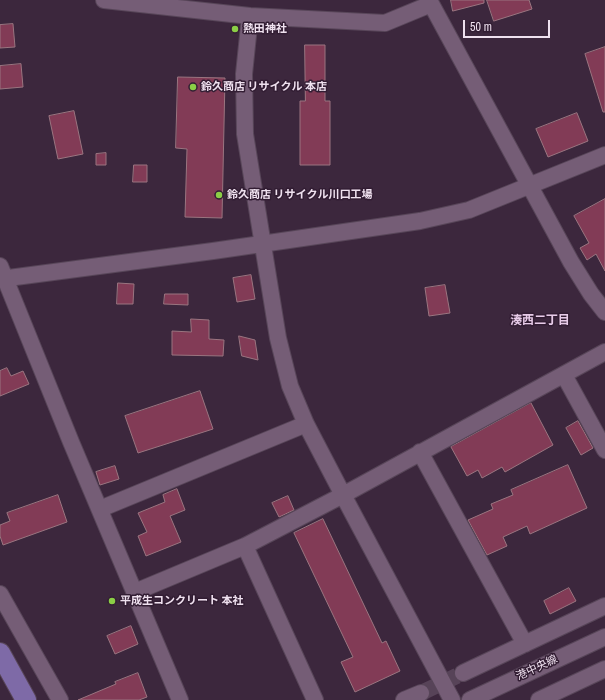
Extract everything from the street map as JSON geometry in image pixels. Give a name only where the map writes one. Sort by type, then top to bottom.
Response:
[{"type":"main road","points":[[0,653],[26,700]]},
{"type":"street","points":[[104,0],[250,16],[384,23],[430,2],[529,186],[591,294],[605,312]]},
{"type":"street","points":[[250,16],[244,74],[245,134],[278,338],[290,386],[306,424],[452,700]]},
{"type":"street","points":[[180,700],[2,275],[262,243],[420,221],[469,210],[605,155]]},
{"type":"street","points":[[135,592],[245,546],[343,495],[605,352]]},
{"type":"street","points":[[564,375],[605,450]]},
{"type":"street","points":[[100,509],[306,424]]},
{"type":"street","points":[[420,452],[525,644]]},
{"type":"street","points":[[245,546],[315,700]]},
{"type":"street","points":[[0,594],[60,700]]},
{"type":"street","points":[[463,673],[605,606]]},
{"type":"street","name":"港中央線","points":[[470,700],[605,637]]},
{"type":"street","points":[[539,700],[605,669]]},
{"type":"street","points":[[404,700],[421,692]]},
{"type":"building","points":[[451,0],[484,0],[484,3],[453,11]]},
{"type":"building","points":[[487,0],[529,0],[532,9],[494,21]]},
{"type":"building","points":[[13,24],[15,47],[0,48],[0,25]]},
{"type":"building","points":[[305,45],[325,45],[325,101],[330,101],[330,165],[300,165],[300,101],[305,101]]},
{"type":"building","points":[[605,47],[605,112],[603,112],[585,54]]},
{"type":"building","points":[[21,64],[23,87],[0,89],[0,66]]},
{"type":"building","points":[[178,77],[225,78],[222,218],[185,217],[187,149],[176,148]]},
{"type":"building","points":[[74,111],[83,154],[58,159],[49,116]]},
{"type":"building","points":[[577,113],[588,141],[548,157],[536,129]]},
{"type":"building","points":[[106,153],[106,165],[96,165],[96,154]]},
{"type":"building","points":[[134,165],[147,165],[147,182],[133,182]]},
{"type":"building","points":[[605,199],[605,271],[596,254],[587,260],[580,248],[589,243],[574,216]]},
{"type":"building","points":[[251,275],[255,299],[237,302],[233,278]]},
{"type":"building","points":[[118,283],[134,284],[133,304],[117,304]]},
{"type":"building","points":[[445,285],[450,313],[429,316],[425,288]]},
{"type":"building","points":[[165,294],[188,294],[188,305],[164,304]]},
{"type":"building","points":[[191,319],[209,320],[209,339],[224,340],[223,356],[172,355],[172,331],[191,332]]},
{"type":"building","points":[[239,336],[255,340],[258,360],[242,356]]},
{"type":"building","points":[[7,368],[11,376],[23,371],[29,384],[0,396],[0,371]]},
{"type":"building","points":[[200,391],[213,429],[138,453],[125,416]]},
{"type":"building","points":[[531,403],[553,445],[505,472],[502,467],[482,478],[478,470],[467,476],[451,447]]},
{"type":"building","points":[[578,421],[593,448],[581,455],[566,428]]},
{"type":"building","points":[[568,465],[587,508],[530,534],[527,526],[503,537],[507,546],[487,555],[468,520],[493,509],[491,504],[513,495],[511,490]]},
{"type":"building","points":[[115,466],[119,479],[100,485],[96,472]]},
{"type":"building","points":[[177,489],[185,510],[170,516],[181,542],[146,556],[138,536],[147,532],[138,513],[165,502],[163,495]]},
{"type":"building","points":[[58,495],[67,522],[3,545],[0,536],[0,525],[10,521],[7,513]]},
{"type":"building","points":[[288,496],[294,510],[279,517],[272,503]]},
{"type":"building","points":[[323,519],[382,643],[386,641],[400,671],[355,692],[341,662],[353,657],[294,533]]},
{"type":"building","points":[[569,588],[576,601],[550,614],[544,601]]},
{"type":"building","points":[[131,626],[138,644],[115,654],[107,636]]},
{"type":"building","points":[[138,673],[147,697],[139,700],[78,700],[116,684],[115,682]]},
{"type":"tunnel","points":[[421,693],[463,673]]},
{"type":"place","name":"熱田神社","points":[[235,29]]},
{"type":"place","name":"鈴久商店 リサイクル 本店","points":[[193,87]]},
{"type":"place","name":"鈴久商店 リサイクル川口工場","points":[[219,195]]},
{"type":"place","name":"平成生コンクリート 本社","points":[[112,601]]},
{"type":"district","name":"湊西二丁目","points":[[540,321]]}]
